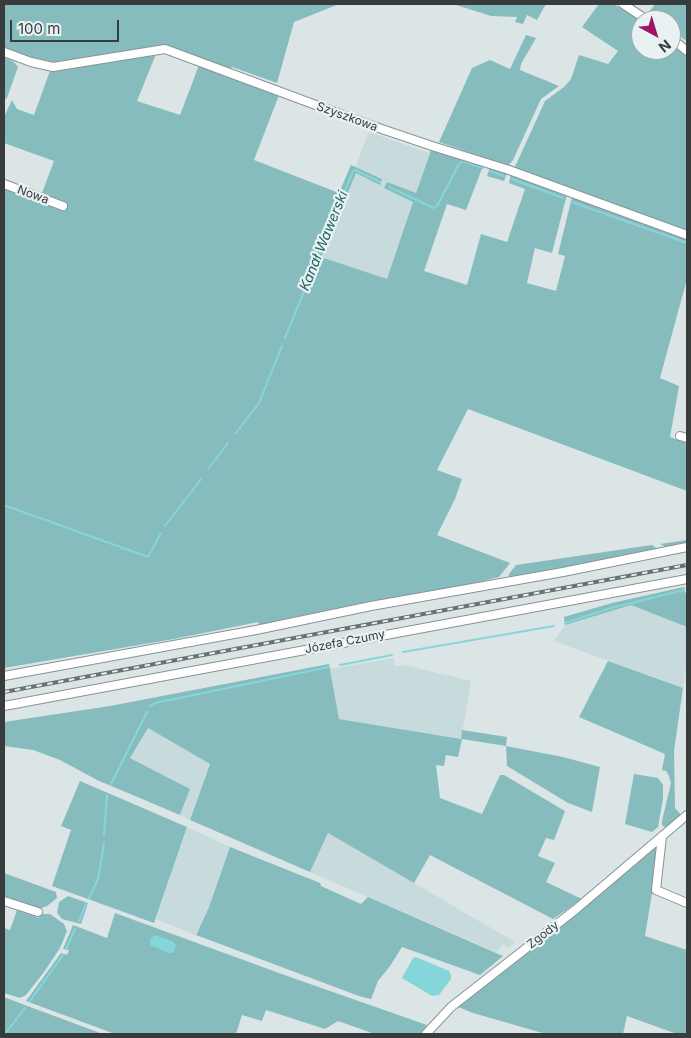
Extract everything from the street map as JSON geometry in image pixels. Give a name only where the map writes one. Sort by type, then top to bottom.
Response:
[{"type":"street","name":"Szyszkowa","points":[[4,52],[31,62],[53,67],[165,48],[367,124],[510,170],[687,235]]},
{"type":"street","name":"Nowa","points":[[4,184],[63,206]]},
{"type":"street","points":[[4,676],[256,630],[371,606],[610,563],[687,547]]},
{"type":"street","name":"Józefa Czumy","points":[[4,706],[687,579]]},
{"type":"street","name":"Zgody","points":[[426,1034],[450,1007],[575,910],[687,815]]},
{"type":"street","points":[[662,836],[656,890],[687,903]]},
{"type":"street","points":[[4,901],[38,912]]},
{"type":"shaded area","points":[[4,4],[339,4],[294,22],[277,83],[232,67],[229,71],[166,46],[49,66],[4,49]]},
{"type":"shaded area","points":[[453,4],[546,4],[537,20],[527,15],[523,24],[515,22],[517,17],[491,16]]},
{"type":"shaded area","points":[[599,4],[614,4],[631,15],[631,60],[681,60],[681,50],[687,55],[687,230],[514,169],[545,101],[564,87],[571,79],[579,55],[608,64],[618,51],[582,27]]},
{"type":"shaded area","points":[[655,4],[687,4],[687,41],[681,37],[681,10],[651,10]]},
{"type":"shaded area","points":[[526,35],[536,38],[521,64],[520,70],[559,86],[541,99],[513,160],[508,166],[439,142],[472,68],[490,60],[510,69]]},
{"type":"shaded area","points":[[156,54],[137,101],[180,115],[199,65],[279,95],[254,160],[339,193],[351,165],[382,179],[380,185],[356,173],[321,257],[387,279],[413,202],[384,188],[387,182],[416,193],[431,150],[483,166],[466,210],[447,204],[424,271],[467,285],[481,234],[507,242],[525,189],[509,183],[511,174],[567,194],[552,253],[535,248],[527,283],[556,291],[565,256],[558,254],[572,197],[687,239],[687,279],[660,378],[679,386],[670,437],[687,443],[687,491],[468,409],[437,470],[462,479],[455,499],[437,535],[510,563],[499,577],[455,588],[368,602],[289,618],[260,627],[258,622],[174,639],[4,668],[4,188],[63,211],[66,202],[42,193],[54,161],[4,143],[4,117],[12,100],[17,109],[34,115],[50,71]]},
{"type":"shaded area","points":[[4,57],[14,62],[18,67],[7,98],[4,100]]},
{"type":"shaded area","points":[[369,132],[429,153],[416,194],[387,182],[384,188],[413,202],[387,280],[321,257],[356,173],[380,184],[382,179],[355,167]]},
{"type":"shaded area","points":[[490,167],[507,173],[504,181],[487,176]]},
{"type":"shaded area","points":[[687,540],[687,543],[666,547],[660,544]]},
{"type":"shaded area","points":[[652,545],[659,550],[508,579],[509,574],[516,565]]},
{"type":"shaded area","points":[[684,587],[685,593],[687,592],[687,627],[631,605],[565,625],[564,617],[612,603]]},
{"type":"shaded area","points":[[631,605],[687,627],[687,659],[683,688],[554,641],[565,625]]},
{"type":"shaded area","points":[[394,658],[395,666],[404,665],[471,681],[461,739],[339,719],[330,669]]},
{"type":"shaded area","points":[[608,661],[683,688],[674,751],[675,808],[682,816],[666,828],[662,825],[662,821],[671,783],[666,771],[662,770],[665,754],[579,717]]},
{"type":"shaded area","points":[[329,664],[339,719],[461,739],[462,730],[507,737],[506,746],[462,739],[458,757],[446,755],[444,766],[436,765],[440,798],[482,814],[500,775],[504,775],[565,811],[554,840],[546,838],[538,856],[555,863],[546,882],[582,899],[553,919],[430,855],[414,883],[328,833],[310,872],[190,820],[210,764],[148,728],[130,758],[190,789],[180,815],[97,780],[60,760],[33,750],[4,746],[4,722],[110,706]]},
{"type":"shaded area","points":[[148,728],[210,764],[190,820],[180,815],[190,789],[130,758]]},
{"type":"shaded area","points":[[506,746],[563,757],[600,767],[592,812],[568,803],[507,766]]},
{"type":"shaded area","points":[[634,774],[658,778],[663,785],[663,799],[658,827],[652,832],[625,824]]},
{"type":"shaded area","points":[[80,781],[187,827],[154,923],[52,886],[71,830],[61,826]]},
{"type":"shaded area","points":[[187,827],[230,847],[209,907],[195,935],[156,919]]},
{"type":"shaded area","points":[[328,833],[515,942],[509,948],[503,944],[496,952],[310,872]]},
{"type":"shaded area","points":[[230,847],[320,883],[321,886],[361,904],[368,897],[503,956],[480,975],[402,947],[378,981],[371,999],[196,935],[209,907]]},
{"type":"shaded area","points":[[656,848],[659,851],[645,936],[687,950],[687,1034],[677,1034],[627,1016],[623,1034],[546,1034],[473,1013],[456,1006],[591,902]]},
{"type":"shaded area","points":[[4,873],[56,892],[57,898],[47,906],[39,909],[4,896]]},
{"type":"shaded area","points":[[68,896],[88,903],[81,924],[62,919],[57,913],[59,902]]},
{"type":"shaded area","points":[[17,910],[39,918],[40,914],[50,914],[64,924],[67,931],[60,948],[44,972],[26,995],[20,998],[4,993],[4,928],[10,930]]},
{"type":"shaded area","points":[[115,913],[427,1025],[420,1034],[375,1034],[338,1021],[325,1029],[266,1010],[262,1021],[242,1015],[236,1034],[115,1034],[26,1001],[61,953],[67,955],[69,950],[63,949],[73,925],[107,938]]},
{"type":"shaded area","points":[[154,935],[174,942],[176,946],[173,953],[150,945],[150,940]]},
{"type":"shaded area","points":[[416,957],[449,971],[451,979],[439,995],[432,996],[402,978],[413,958]]},
{"type":"shaded area","points":[[4,997],[22,1004],[103,1034],[4,1034]]},
{"type":"waterway","name":"Kanał Wawerski","points":[[389,187],[434,208],[437,206],[459,164],[463,161],[483,168]]},
{"type":"waterway","name":"Kanał Wawerski","points":[[285,338],[353,171],[355,170],[380,182]]},
{"type":"waterway","name":"Kanał Wawerski","points":[[490,171],[504,176]]},
{"type":"waterway","name":"Kanał Wawerski","points":[[512,179],[563,198]]},
{"type":"waterway","name":"Kanał Wawerski","points":[[572,202],[687,243]]},
{"type":"waterway","name":"Kanał Wawerski","points":[[235,434],[259,403],[282,346]]},
{"type":"waterway","name":"Kanał Wawerski","points":[[208,469],[228,443]]},
{"type":"waterway","name":"Kanał Wawerski","points":[[165,526],[202,478]]},
{"type":"waterway","name":"Kanał Wawerski","points":[[4,505],[148,557],[161,533]]},
{"type":"waterway","points":[[565,623],[611,608],[684,590]]},
{"type":"waterway","points":[[403,652],[554,626]]},
{"type":"waterway","points":[[340,665],[392,655]]},
{"type":"waterway","points":[[150,706],[155,703],[329,667]]},
{"type":"waterway","points":[[111,784],[147,712]]},
{"type":"waterway","points":[[104,836],[107,795]]},
{"type":"waterway","points":[[89,898],[98,879],[104,844]]},
{"type":"waterway","points":[[79,921],[86,904]]},
{"type":"waterway","points":[[66,949],[75,929]]},
{"type":"waterway","points":[[30,1001],[63,955]]},
{"type":"waterway","points":[[5,1034],[25,1008]]},
{"type":"railway","points":[[4,692],[687,565]]}]
